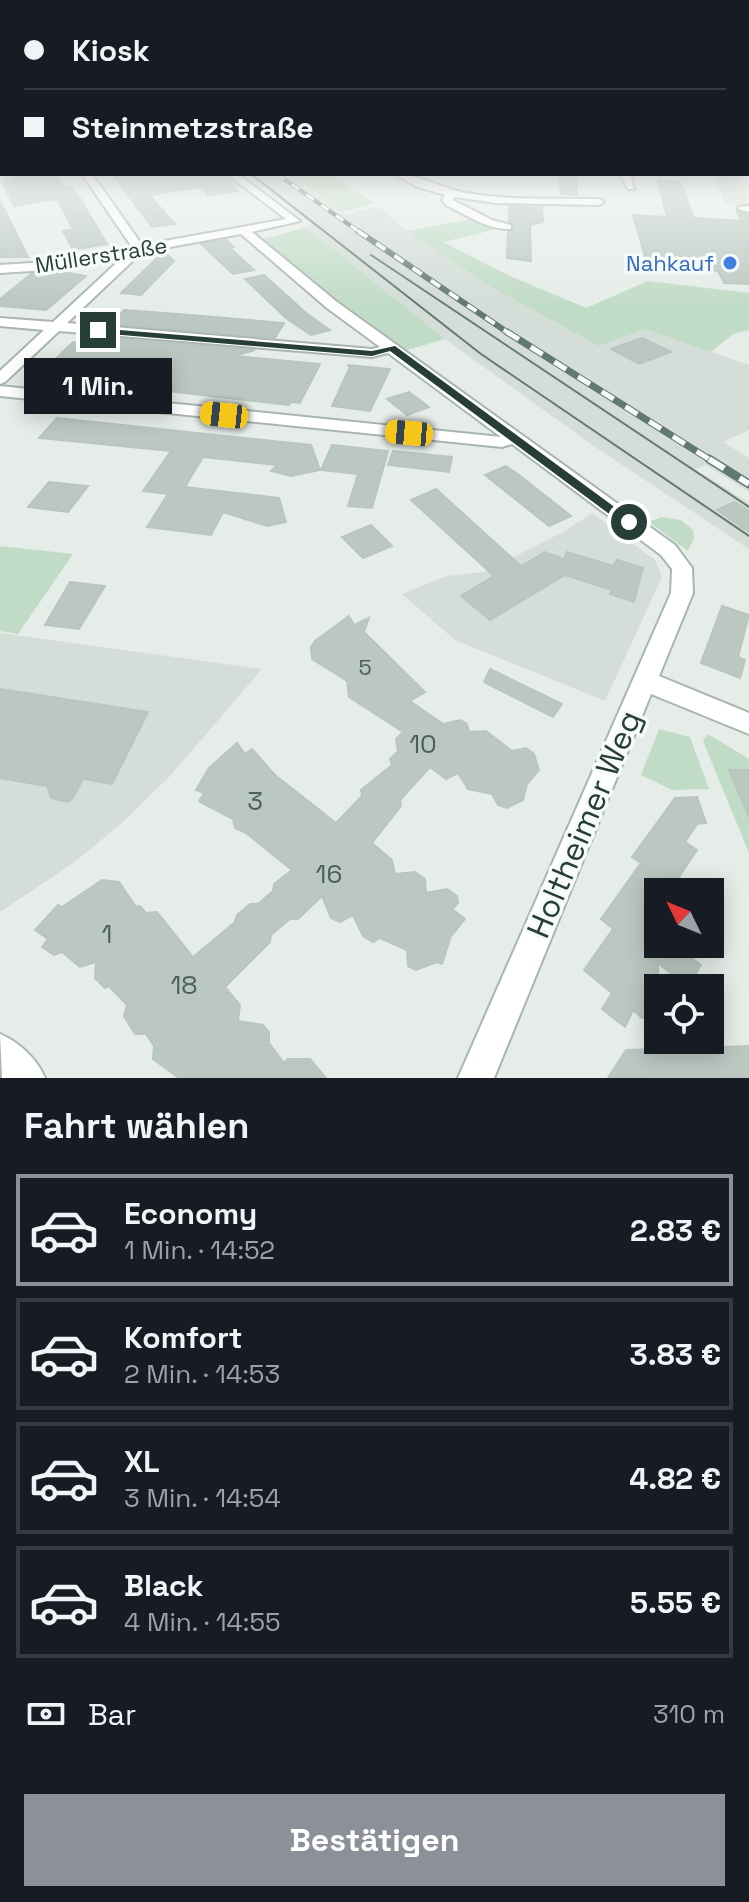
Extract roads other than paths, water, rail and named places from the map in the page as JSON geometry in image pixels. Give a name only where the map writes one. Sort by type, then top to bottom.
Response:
[{"type":"street","points":[[0,379],[139,249],[107,202]]},
{"type":"street","name":"Müllerstraße","points":[[0,269],[47,266],[295,221],[270,202]]},
{"type":"street","points":[[449,202],[488,222],[507,227]]},
{"type":"street","points":[[244,231],[391,348],[514,438]]},
{"type":"street","points":[[0,322],[372,353],[391,348]]},
{"type":"street","points":[[0,391],[487,440],[514,438]]},
{"type":"street","name":"Holtheimer Weg","points":[[476,1078],[682,593],[682,568],[668,550],[514,438]]},
{"type":"street","points":[[645,681],[749,724]]},
{"type":"street","points":[[0,1051],[27,1078]]},
{"type":"tram line","points":[[287,202],[481,354],[749,536]]},
{"type":"tram line","points":[[371,255],[749,507]]},
{"type":"railway","points":[[317,202],[361,233]]},
{"type":"railway","points":[[358,231],[508,332]]},
{"type":"railway","points":[[508,332],[712,461]]},
{"type":"railway","points":[[709,459],[749,484]]},
{"type":"place","name":"Nahkauf","points":[[730,263]]}]
